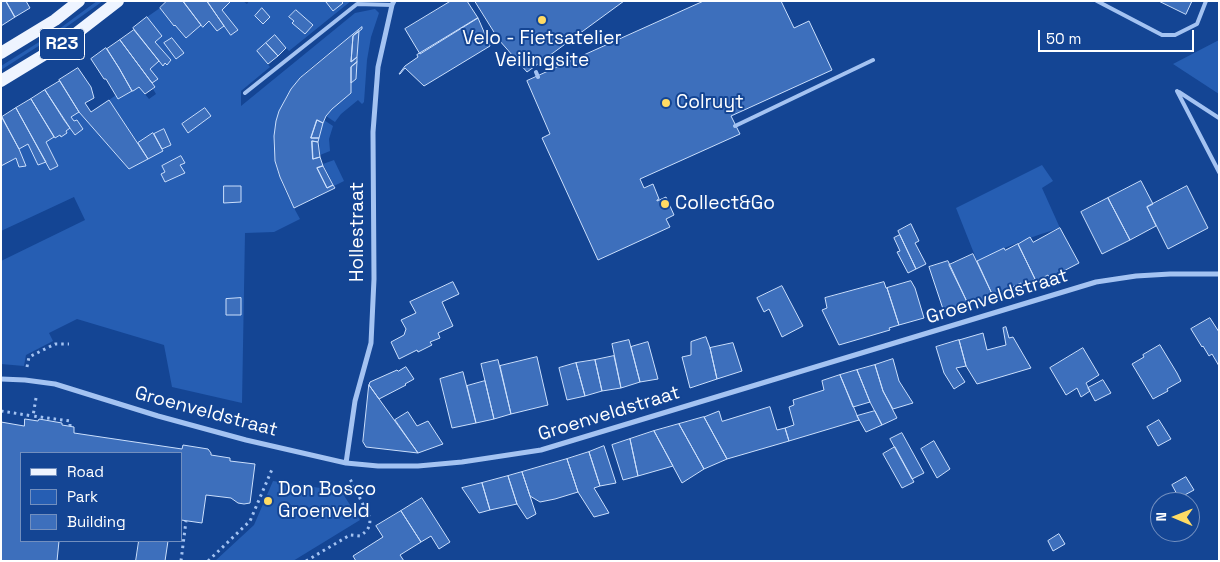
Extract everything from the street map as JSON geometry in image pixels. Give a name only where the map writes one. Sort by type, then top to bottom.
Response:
[{"type":"main road","name":"R23","points":[[1,53],[55,20],[78,1]]},
{"type":"main road","name":"R23","points":[[1,81],[65,42],[118,1]]},
{"type":"street","name":"Hollestraat","points":[[346,463],[355,401],[371,343],[374,279],[373,132],[378,67],[393,3]]},
{"type":"street","name":"Groenveldstraat","points":[[1,379],[55,384],[237,438],[346,463],[378,466],[418,466],[462,462],[541,450],[1096,282],[1136,276],[1219,274]]},
{"type":"lane","points":[[1098,1],[1162,34],[1175,35],[1197,24],[1206,1]]},
{"type":"lane","points":[[245,93],[357,4],[393,3]]},
{"type":"lane","points":[[736,126],[873,60]]},
{"type":"lane","points":[[1219,118],[1177,91],[1219,172]]},
{"type":"path","points":[[27,367],[29,357],[55,344],[68,344]]},
{"type":"path","points":[[33,416],[36,398]]},
{"type":"path","points":[[1,411],[50,420],[70,421],[70,426]]},
{"type":"path","points":[[306,561],[350,535],[360,536],[368,530],[370,518],[350,480],[346,463]]},
{"type":"path","points":[[208,561],[250,521],[273,467]]},
{"type":"path","points":[[181,561],[186,521]]},
{"type":"green space","points":[[97,1],[103,1],[1,70],[1,66],[55,32]]},
{"type":"green space","points":[[243,1],[247,4],[249,1],[351,1],[289,51],[275,36],[257,51],[270,67],[241,91],[241,106],[355,13],[375,9],[379,13],[371,37],[367,60],[364,102],[362,104],[358,100],[341,114],[335,122],[326,116],[356,79],[359,31],[362,27],[302,75],[284,100],[279,113],[274,139],[276,165],[284,188],[300,219],[274,232],[245,233],[242,403],[172,387],[164,345],[77,319],[49,333],[53,341],[26,355],[24,366],[1,364],[1,261],[85,220],[74,197],[1,231],[1,166],[16,158],[19,167],[25,166],[19,149],[28,144],[38,165],[46,162],[50,169],[58,166],[46,142],[60,135],[61,137],[70,128],[83,129],[77,120],[74,121],[71,117],[79,112],[129,169],[171,145],[164,129],[153,133],[138,143],[109,100],[116,95],[119,99],[139,87],[149,99],[156,94],[153,89],[155,87],[152,83],[150,69],[159,61],[163,65],[167,64],[155,42],[162,36],[147,17],[160,8],[186,38],[201,25],[203,27],[209,21],[217,30],[224,26],[231,35],[238,30],[222,10],[230,2]],"holes":[[[296,10],[313,26],[305,34],[292,23],[294,21],[289,17]],[[205,108],[210,116],[188,133],[182,124]],[[181,156],[185,163],[180,165],[184,173],[165,182],[161,174],[165,172],[162,166]]]},
{"type":"green space","points":[[1219,40],[1219,94],[1173,64]]},
{"type":"green space","points":[[324,120],[333,126],[329,139],[330,151],[320,155],[319,138]]},
{"type":"green space","points":[[334,160],[344,181],[334,186],[323,164]]},
{"type":"green space","points":[[1042,165],[1053,181],[1042,188],[1060,228],[1038,235],[977,261],[956,208]]},
{"type":"green space","points":[[273,481],[341,491],[360,520],[293,561],[215,561],[254,525]]},
{"type":"building","points":[[1,1],[6,1],[15,17],[1,26]]},
{"type":"building","points":[[6,1],[26,1],[30,8],[15,17]]},
{"type":"building","points":[[167,1],[183,1],[201,25],[186,38],[160,8]]},
{"type":"building","points":[[183,1],[207,1],[224,26],[217,31],[209,21],[203,27]]},
{"type":"building","points":[[207,1],[230,1],[222,10],[238,30],[231,35]]},
{"type":"building","points":[[341,1],[343,3],[333,11],[326,2]]},
{"type":"building","points":[[451,1],[467,1],[478,18],[420,54],[405,29]]},
{"type":"building","name":"Velo - Fietsatelier Veilingsite","points":[[475,1],[624,1],[527,72],[499,40]]},
{"type":"building","points":[[704,1],[781,1],[794,28],[809,21],[832,70],[731,116],[740,134],[640,179],[644,188],[653,184],[659,199],[657,201],[666,197],[674,215],[666,219],[670,227],[598,260],[542,138],[550,134],[527,81]]},
{"type":"building","points":[[1159,1],[1192,1],[1186,14]]},
{"type":"building","points":[[262,8],[270,17],[263,24],[255,16]]},
{"type":"building","points":[[296,10],[313,25],[305,34],[292,23],[294,21],[289,17]]},
{"type":"building","points":[[147,17],[162,36],[155,42],[171,60],[167,65],[165,63],[163,66],[133,28]]},
{"type":"building","points":[[478,18],[490,46],[424,86],[405,68],[399,74],[405,66],[418,57],[417,55]]},
{"type":"building","points":[[362,27],[353,36],[351,62],[357,57],[357,62],[351,67],[351,93],[332,109],[323,123],[317,120],[311,138],[319,138],[318,142],[312,141],[313,159],[320,157],[323,166],[317,168],[327,188],[333,185],[335,188],[294,208],[275,161],[274,136],[279,111],[291,89],[300,78]]},
{"type":"building","points":[[134,30],[159,61],[150,69],[158,79],[152,83],[120,40]]},
{"type":"building","points":[[359,31],[357,57],[351,62],[353,36]]},
{"type":"building","points":[[275,35],[286,48],[278,56],[266,43]]},
{"type":"building","points":[[172,38],[184,53],[176,59],[164,43]]},
{"type":"building","points":[[120,40],[155,87],[145,94],[139,87],[132,91],[107,49]]},
{"type":"building","points":[[266,43],[278,56],[268,64],[257,51]]},
{"type":"building","points":[[106,48],[132,91],[118,99],[91,59]]},
{"type":"building","points":[[357,62],[356,79],[351,83],[351,67]]},
{"type":"building","points":[[78,68],[91,87],[94,98],[85,103],[91,112],[109,100],[148,159],[129,169],[79,112],[59,80]]},
{"type":"building","points":[[60,81],[79,112],[71,117],[74,121],[77,120],[83,129],[75,135],[45,90]]},
{"type":"building","points":[[45,90],[70,128],[61,137],[60,135],[55,138],[31,99]]},
{"type":"building","points":[[31,99],[54,137],[46,142],[58,166],[50,170],[16,108]]},
{"type":"building","points":[[16,108],[46,162],[38,165],[28,144],[19,149],[2,117]]},
{"type":"building","points":[[205,108],[211,116],[188,133],[182,124]]},
{"type":"building","points":[[1,116],[26,166],[19,167],[16,158],[1,166]]},
{"type":"building","points":[[317,120],[323,123],[319,138],[311,138]]},
{"type":"building","points":[[164,129],[171,145],[162,149],[154,134]]},
{"type":"building","points":[[153,133],[163,151],[148,159],[138,143]]},
{"type":"building","points":[[312,141],[318,142],[320,157],[313,159]]},
{"type":"building","points":[[181,156],[185,163],[180,165],[185,173],[165,182],[161,174],[165,172],[162,166]]},
{"type":"building","points":[[323,166],[333,185],[327,188],[317,168]]},
{"type":"building","points":[[1141,181],[1153,204],[1147,207],[1156,226],[1130,240],[1108,198]]},
{"type":"building","points":[[224,186],[241,186],[241,202],[224,203]]},
{"type":"building","points":[[1187,186],[1208,228],[1168,249],[1147,207]]},
{"type":"building","points":[[1108,198],[1130,240],[1102,254],[1081,212]]},
{"type":"building","points":[[911,224],[919,241],[915,243],[926,264],[916,269],[898,231]]},
{"type":"building","points":[[1060,228],[1079,263],[1050,278],[1048,275],[1036,281],[1018,244],[1030,237],[1033,242]]},
{"type":"building","points":[[900,235],[916,269],[908,273],[897,252],[900,251],[894,238]]},
{"type":"building","points":[[1018,244],[1035,279],[1022,286],[1021,283],[993,296],[977,261],[1004,248],[1005,250]]},
{"type":"building","points":[[973,254],[993,296],[968,304],[949,265]]},
{"type":"building","points":[[948,261],[968,304],[944,312],[929,267]]},
{"type":"building","points":[[911,281],[924,318],[899,325],[887,288]]},
{"type":"building","points":[[453,282],[459,294],[442,302],[453,326],[438,333],[440,338],[430,342],[432,345],[399,359],[391,342],[404,335],[406,329],[401,320],[416,313],[410,302]]},
{"type":"building","points":[[884,282],[899,325],[889,328],[890,330],[839,345],[822,310],[827,308],[825,298]]},
{"type":"building","points":[[782,286],[803,326],[782,337],[769,309],[764,312],[757,298]]},
{"type":"building","points":[[241,298],[241,315],[226,315],[226,299]]},
{"type":"building","points":[[1210,318],[1219,332],[1219,366],[1212,354],[1209,356],[1202,347],[1191,329]]},
{"type":"building","points":[[1006,327],[1009,338],[1013,337],[1031,368],[977,384],[966,366],[959,340],[983,333],[987,350],[1006,345],[1003,328]]},
{"type":"building","points":[[706,337],[717,379],[690,388],[682,357],[691,355],[691,342]]},
{"type":"building","points":[[629,340],[640,382],[621,388],[612,344]]},
{"type":"building","points":[[959,340],[966,366],[956,368],[965,382],[954,389],[944,373],[936,347]]},
{"type":"building","points":[[648,342],[658,379],[640,382],[631,347]]},
{"type":"building","points":[[733,343],[742,371],[717,379],[710,348]]},
{"type":"building","points":[[1160,345],[1181,381],[1153,399],[1132,364]]},
{"type":"building","points":[[1083,348],[1099,375],[1086,383],[1090,391],[1081,397],[1077,388],[1066,395],[1050,368]]},
{"type":"building","points":[[614,356],[621,388],[602,391],[595,360]]},
{"type":"building","points":[[537,357],[548,405],[511,414],[500,366]]},
{"type":"building","points":[[893,359],[899,381],[913,403],[893,409],[883,391],[875,365]]},
{"type":"building","points":[[498,360],[511,414],[494,419],[481,364]]},
{"type":"building","points":[[595,360],[602,391],[585,396],[576,363]]},
{"type":"building","points":[[576,363],[585,396],[567,400],[559,368]]},
{"type":"building","points":[[875,365],[883,391],[897,418],[882,425],[857,370]]},
{"type":"building","points":[[406,367],[414,379],[379,399],[369,385],[370,382]]},
{"type":"building","points":[[857,370],[870,402],[853,407],[840,375]]},
{"type":"building","points":[[463,372],[476,423],[452,428],[440,379]]},
{"type":"building","points":[[840,375],[859,420],[789,441],[785,428],[794,425],[789,407],[794,405],[793,400],[824,390],[822,381]]},
{"type":"building","points":[[1103,380],[1111,393],[1095,401],[1088,388]]},
{"type":"building","points":[[485,381],[494,419],[476,423],[467,386]]},
{"type":"building","points":[[369,385],[418,453],[366,447],[363,442]]},
{"type":"building","points":[[770,407],[777,430],[785,428],[789,441],[727,459],[704,417],[719,411],[722,421]]},
{"type":"building","points":[[875,411],[882,425],[866,432],[857,416]]},
{"type":"building","points":[[408,412],[417,426],[428,421],[443,444],[418,453],[395,420]]},
{"type":"building","points":[[704,417],[727,459],[704,469],[679,424]]},
{"type":"building","points":[[25,419],[38,421],[39,419],[74,427],[74,433],[182,449],[183,445],[208,449],[211,455],[230,458],[230,461],[255,464],[250,503],[238,503],[231,498],[206,495],[202,523],[182,520],[182,452],[20,452],[20,542],[59,542],[57,561],[1,561],[1,422],[24,426]]},
{"type":"building","points":[[1159,420],[1171,439],[1158,446],[1147,427]]},
{"type":"building","points":[[679,424],[704,469],[682,483],[654,431]]},
{"type":"building","points":[[654,431],[673,466],[638,476],[630,439]]},
{"type":"building","points":[[902,433],[924,473],[912,479],[890,439]]},
{"type":"building","points":[[630,439],[638,476],[623,480],[612,445]]},
{"type":"building","points":[[934,441],[950,469],[937,478],[921,449]]},
{"type":"building","points":[[604,446],[616,483],[600,486],[589,452]]},
{"type":"building","points":[[895,447],[914,482],[902,488],[883,454]]},
{"type":"building","points":[[589,452],[600,486],[594,488],[609,513],[594,517],[578,492],[567,459]]},
{"type":"building","points":[[567,459],[578,492],[540,502],[530,496],[522,472]]},
{"type":"building","points":[[522,472],[536,514],[527,519],[517,504],[508,476]]},
{"type":"building","points":[[508,476],[517,504],[490,510],[482,483]]},
{"type":"building","points":[[1186,477],[1194,490],[1190,492],[1176,492],[1172,485]]},
{"type":"building","points":[[482,483],[490,510],[479,513],[462,488]]},
{"type":"building","points":[[422,498],[450,542],[439,549],[431,536],[421,542],[401,511]]},
{"type":"building","points":[[401,511],[421,542],[400,555],[404,561],[356,561],[353,556],[383,537],[376,526]]},
{"type":"building","points":[[1059,534],[1065,544],[1053,551],[1048,541]]},
{"type":"building","points":[[139,542],[168,542],[165,561],[136,561]]},
{"type":"place","name":"Velo - Fietsatelier Veilingsite","points":[[542,20]]},
{"type":"place","name":"Colruyt","points":[[666,103]]},
{"type":"place","name":"Collect&Go","points":[[665,204]]},
{"type":"place","name":"Don Bosco Groenveld","points":[[268,501]]}]
